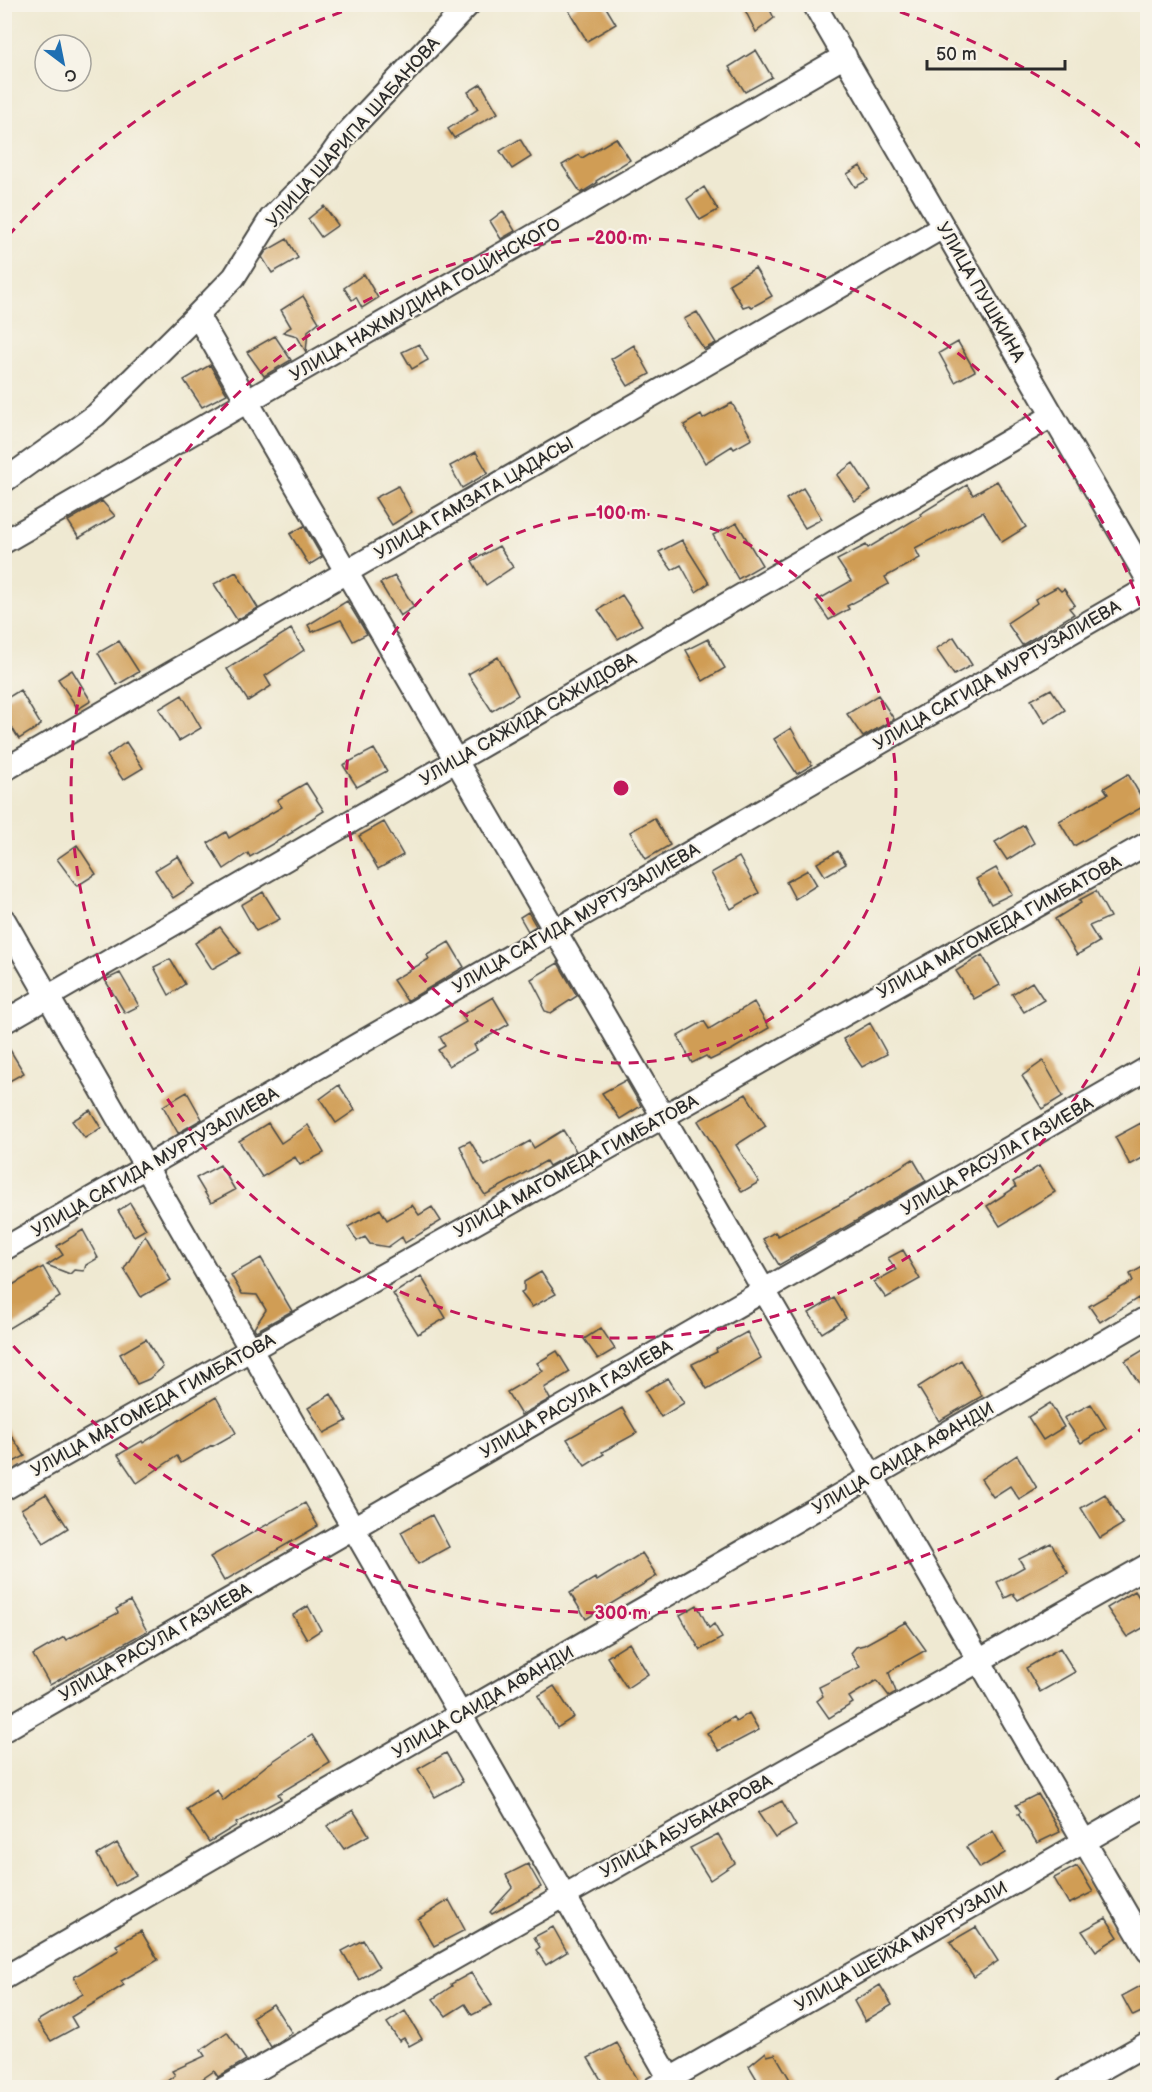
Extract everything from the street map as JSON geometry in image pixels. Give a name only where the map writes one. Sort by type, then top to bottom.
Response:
[{"type":"street","name":"УЛИЦА ШАРИПА ШАБАНОВА","points":[[4,481],[96,415],[197,315],[234,277],[272,218],[327,161],[346,134],[469,4]]},
{"type":"street","name":"УЛИЦА ПУШКИНА","points":[[814,4],[1148,580]]},
{"type":"street","name":"УЛИЦА НАЖМУДИНА ГОЦИНСКОГО","points":[[4,543],[844,56]]},
{"type":"street","name":"УЛИЦА ГАМЗАТА ЦАДАСЫ","points":[[4,770],[943,227]]},
{"type":"street","points":[[197,315],[1148,1951]]},
{"type":"street","name":"УЛИЦА САЖИДА САЖИДОВА","points":[[4,1022],[1052,416]]},
{"type":"street","name":"УЛИЦА САГИДА МУРТУЗАЛИЕВА","points":[[4,1249],[1148,588]]},
{"type":"street","name":"УЛИЦА МАГОМЕДА ГИМБАТОВА","points":[[4,1489],[1148,843]]},
{"type":"street","points":[[4,920],[565,1895],[666,2084]]},
{"type":"street","name":"УЛИЦА РАСУЛА ГАЗИЕВА","points":[[4,1730],[1148,1068]]},
{"type":"street","name":"УЛИЦА САИДА АФАНДИ","points":[[4,1978],[1148,1317]]},
{"type":"street","name":"УЛИЦА АБУБАКАРОВА","points":[[225,2088],[1148,1566]]},
{"type":"street","name":"УЛИЦА ШЕЙХА МУРТУЗАЛИ","points":[[666,2084],[1148,1805]]},
{"type":"street","points":[[1068,2088],[1148,2043]]},
{"type":"building","points":[[580,4],[604,4],[616,24],[587,41],[569,11]]},
{"type":"building","points":[[742,4],[767,4],[774,18],[756,32]]},
{"type":"building","points":[[756,50],[772,77],[745,92],[729,67]]},
{"type":"building","points":[[481,84],[498,113],[454,138],[448,129],[478,109],[468,92]]},
{"type":"building","points":[[616,138],[630,160],[581,193],[562,165],[579,155],[582,158]]},
{"type":"building","points":[[520,139],[531,157],[512,169],[500,151]]},
{"type":"building","points":[[860,166],[868,180],[855,187],[847,174]]},
{"type":"building","points":[[704,187],[718,210],[700,220],[687,199]]},
{"type":"building","points":[[324,206],[338,225],[321,237],[308,219]]},
{"type":"building","points":[[503,211],[515,231],[501,239],[490,221]]},
{"type":"building","points":[[287,239],[298,258],[272,273],[262,257],[266,251]]},
{"type":"building","points":[[755,268],[772,296],[752,307],[749,305],[743,307],[729,284]]},
{"type":"building","points":[[364,274],[378,298],[362,308],[356,297],[352,300],[344,288]]},
{"type":"building","points":[[303,296],[319,322],[308,331],[306,352],[297,336],[283,332],[291,327],[281,310]]},
{"type":"building","points":[[697,312],[716,343],[704,349],[684,319]]},
{"type":"building","points":[[275,336],[291,360],[264,376],[247,352]]},
{"type":"building","points":[[958,342],[975,371],[955,382],[939,353]]},
{"type":"building","points":[[419,344],[428,360],[412,369],[402,352]]},
{"type":"building","points":[[634,345],[650,374],[628,386],[611,359]]},
{"type":"building","points":[[210,365],[227,394],[202,407],[184,380]]},
{"type":"building","points":[[732,403],[752,439],[734,449],[732,446],[705,463],[684,425],[701,415],[703,419]]},
{"type":"building","points":[[476,452],[488,473],[462,488],[450,466]]},
{"type":"building","points":[[853,463],[871,490],[855,501],[837,475]]},
{"type":"building","points":[[997,481],[1026,527],[1002,542],[983,512],[915,548],[920,558],[885,577],[889,584],[847,606],[849,609],[829,620],[816,601],[851,581],[837,560],[866,545],[868,548],[967,485],[973,495]]},
{"type":"building","points":[[398,486],[412,512],[392,525],[375,498]]},
{"type":"building","points":[[803,488],[822,519],[805,528],[786,499]]},
{"type":"building","points":[[102,501],[115,516],[79,538],[68,521]]},
{"type":"building","points":[[737,523],[762,565],[738,579],[713,535]]},
{"type":"building","points":[[304,526],[322,557],[309,565],[290,534]]},
{"type":"building","points":[[682,540],[709,583],[696,592],[681,565],[672,570],[659,552]]},
{"type":"building","points":[[499,546],[513,567],[486,585],[472,561]]},
{"type":"building","points":[[236,572],[258,608],[237,620],[214,584]]},
{"type":"building","points":[[395,576],[414,607],[400,616],[380,583]]},
{"type":"building","points":[[1057,587],[1061,591],[1064,589],[1075,605],[1069,608],[1074,614],[1022,645],[1007,623],[1037,603],[1035,599]]},
{"type":"building","points":[[622,595],[642,625],[618,639],[598,610]]},
{"type":"building","points":[[347,601],[367,634],[353,641],[341,620],[312,632],[308,625]]},
{"type":"building","points":[[291,629],[304,650],[265,676],[271,686],[248,701],[227,669]]},
{"type":"building","points":[[954,637],[972,665],[954,675],[936,649]]},
{"type":"building","points":[[708,639],[725,668],[703,681],[686,650]]},
{"type":"building","points":[[119,641],[139,672],[117,685],[98,653]]},
{"type":"building","points":[[498,657],[518,695],[492,711],[468,674]]},
{"type":"building","points":[[72,670],[91,701],[78,709],[58,679]]},
{"type":"building","points":[[1051,689],[1065,710],[1045,723],[1031,700]]},
{"type":"building","points":[[20,690],[41,725],[19,739],[4,715],[4,700]]},
{"type":"building","points":[[182,695],[201,728],[179,741],[159,709]]},
{"type":"building","points":[[878,695],[894,719],[863,737],[847,714]]},
{"type":"building","points":[[791,728],[812,765],[797,774],[774,739]]},
{"type":"building","points":[[126,742],[143,768],[123,780],[107,756]]},
{"type":"building","points":[[374,749],[387,771],[357,787],[343,765]]},
{"type":"building","points":[[1128,774],[1146,805],[1074,846],[1059,821],[1108,794],[1104,788]]},
{"type":"building","points":[[306,783],[324,811],[250,857],[248,853],[224,869],[208,843],[226,832],[229,838],[282,807],[277,800]]},
{"type":"building","points":[[654,818],[670,845],[646,859],[630,832]]},
{"type":"building","points":[[384,822],[403,855],[378,869],[359,836]]},
{"type":"building","points":[[1024,825],[1034,843],[1007,860],[995,842]]},
{"type":"building","points":[[77,845],[96,874],[77,886],[57,859]]},
{"type":"building","points":[[838,851],[846,864],[825,876],[817,863]]},
{"type":"building","points":[[178,856],[195,884],[173,898],[155,870]]},
{"type":"building","points":[[739,857],[759,893],[731,909],[711,873]]},
{"type":"building","points":[[996,868],[1012,894],[991,904],[976,879]]},
{"type":"building","points":[[808,870],[817,885],[795,899],[786,882]]},
{"type":"building","points":[[1096,891],[1110,917],[1089,926],[1099,942],[1077,955],[1055,919],[1081,903],[1079,900]]},
{"type":"building","points":[[263,892],[280,919],[256,931],[241,905]]},
{"type":"building","points":[[528,912],[536,926],[528,931],[520,917]]},
{"type":"building","points":[[220,927],[240,953],[212,969],[195,943]]},
{"type":"building","points":[[449,942],[464,967],[407,1001],[393,980],[429,959],[427,955]]},
{"type":"building","points":[[982,955],[1000,985],[974,999],[956,971]]},
{"type":"building","points":[[170,959],[185,984],[169,995],[154,967]]},
{"type":"building","points":[[558,963],[577,996],[551,1013],[545,1011],[531,979]]},
{"type":"building","points":[[120,973],[139,1006],[125,1013],[105,980]]},
{"type":"building","points":[[1032,982],[1044,1000],[1024,1012],[1012,994]]},
{"type":"building","points":[[493,997],[509,1024],[474,1045],[477,1050],[449,1066],[438,1050],[445,1046],[440,1037],[466,1022],[462,1015]]},
{"type":"building","points":[[754,1002],[769,1028],[710,1060],[706,1056],[692,1063],[678,1036],[704,1021],[709,1029]]},
{"type":"building","points":[[870,1023],[887,1054],[862,1067],[843,1039]]},
{"type":"building","points":[[4,1040],[24,1073],[4,1084]]},
{"type":"building","points":[[1043,1061],[1063,1096],[1042,1109],[1022,1076]]},
{"type":"building","points":[[626,1080],[641,1106],[620,1119],[602,1093]]},
{"type":"building","points":[[339,1085],[355,1110],[336,1123],[320,1099]]},
{"type":"building","points":[[187,1092],[202,1119],[178,1133],[163,1106]]},
{"type":"building","points":[[746,1094],[766,1126],[736,1145],[759,1182],[742,1192],[698,1121]]},
{"type":"building","points":[[90,1110],[101,1128],[85,1138],[72,1121]]},
{"type":"building","points":[[268,1123],[281,1143],[308,1125],[324,1153],[300,1165],[295,1157],[262,1177],[239,1141]]},
{"type":"building","points":[[1141,1123],[1148,1135],[1148,1155],[1130,1165],[1115,1137]]},
{"type":"building","points":[[563,1130],[576,1151],[549,1166],[546,1161],[485,1195],[475,1180],[460,1146],[470,1141],[485,1166],[530,1141],[534,1148]]},
{"type":"building","points":[[913,1159],[926,1181],[779,1265],[763,1239],[775,1232],[778,1236],[846,1201]]},
{"type":"building","points":[[220,1165],[235,1190],[211,1203],[196,1178]]},
{"type":"building","points":[[1039,1166],[1055,1192],[1000,1226],[987,1206],[1016,1187],[1013,1182]]},
{"type":"building","points":[[130,1203],[146,1229],[134,1236],[118,1211]]},
{"type":"building","points":[[412,1205],[419,1215],[432,1207],[441,1221],[405,1243],[402,1237],[388,1247],[370,1244],[365,1237],[357,1241],[348,1227],[380,1209],[387,1220]]},
{"type":"building","points":[[83,1230],[98,1258],[86,1265],[84,1271],[74,1270],[70,1274],[47,1265],[63,1255],[57,1246]]},
{"type":"building","points":[[145,1235],[171,1280],[141,1297],[124,1269]]},
{"type":"building","points":[[903,1250],[920,1279],[886,1298],[874,1282],[896,1270],[888,1258]]},
{"type":"building","points":[[261,1258],[292,1311],[256,1331],[254,1328],[266,1310],[257,1295],[242,1294],[231,1275]]},
{"type":"building","points":[[1148,1264],[1148,1304],[1142,1305],[1138,1298],[1100,1322],[1089,1306],[1133,1281],[1130,1274]]},
{"type":"building","points":[[43,1267],[60,1297],[4,1331],[4,1290]]},
{"type":"building","points":[[541,1272],[556,1294],[532,1307],[521,1293],[524,1290],[524,1282]]},
{"type":"building","points":[[421,1276],[446,1318],[418,1334],[393,1294]]},
{"type":"building","points":[[834,1298],[846,1318],[822,1333],[809,1313]]},
{"type":"building","points":[[601,1328],[615,1349],[598,1359],[584,1339]]},
{"type":"building","points":[[747,1332],[761,1358],[707,1389],[692,1364],[717,1352],[716,1349]]},
{"type":"building","points":[[146,1339],[163,1367],[149,1379],[137,1384],[120,1354]]},
{"type":"building","points":[[1148,1347],[1148,1398],[1125,1361]]},
{"type":"building","points":[[557,1351],[570,1372],[544,1388],[550,1399],[521,1415],[507,1392],[543,1371],[537,1363]]},
{"type":"building","points":[[961,1360],[982,1396],[939,1421],[918,1387]]},
{"type":"building","points":[[668,1378],[684,1403],[661,1417],[645,1391]]},
{"type":"building","points":[[331,1394],[347,1421],[324,1433],[308,1408]]},
{"type":"building","points":[[216,1397],[236,1433],[181,1463],[177,1456],[137,1483],[118,1455],[142,1441],[143,1443]]},
{"type":"building","points":[[1050,1403],[1064,1427],[1043,1440],[1028,1417]]},
{"type":"building","points":[[1091,1404],[1106,1428],[1081,1443],[1064,1418]]},
{"type":"building","points":[[622,1408],[637,1433],[602,1452],[604,1454],[585,1466],[567,1439]]},
{"type":"building","points":[[4,1425],[25,1456],[4,1467]]},
{"type":"building","points":[[1017,1455],[1037,1488],[1019,1499],[1010,1486],[993,1497],[981,1479]]},
{"type":"building","points":[[46,1494],[68,1528],[44,1543],[21,1509]]},
{"type":"building","points":[[1105,1494],[1123,1524],[1100,1538],[1081,1508]]},
{"type":"building","points":[[305,1503],[318,1526],[224,1581],[210,1557]]},
{"type":"building","points":[[432,1515],[449,1547],[418,1564],[401,1532]]},
{"type":"building","points":[[1051,1543],[1068,1573],[1018,1600],[1013,1594],[1005,1598],[997,1582],[1024,1567],[1019,1559]]},
{"type":"building","points":[[642,1553],[657,1576],[586,1619],[570,1593],[595,1578],[597,1581]]},
{"type":"building","points":[[1135,1591],[1148,1611],[1148,1625],[1127,1637],[1107,1608]]},
{"type":"building","points":[[130,1601],[147,1631],[50,1685],[33,1655],[64,1637],[66,1640],[118,1613],[116,1609]]},
{"type":"building","points":[[697,1605],[709,1628],[714,1624],[722,1638],[700,1650],[680,1615]]},
{"type":"building","points":[[308,1606],[321,1630],[307,1639],[293,1615]]},
{"type":"building","points":[[906,1622],[926,1650],[889,1673],[896,1692],[889,1696],[877,1680],[849,1697],[853,1703],[829,1718],[817,1701],[823,1696],[819,1687],[860,1667],[851,1653],[856,1647]]},
{"type":"building","points":[[629,1643],[648,1674],[627,1688],[607,1657]]},
{"type":"building","points":[[1060,1648],[1075,1672],[1040,1692],[1026,1668]]},
{"type":"building","points":[[554,1686],[574,1717],[557,1728],[538,1696]]},
{"type":"building","points":[[749,1713],[759,1730],[719,1751],[707,1733],[733,1717],[736,1722]]},
{"type":"building","points":[[312,1735],[330,1763],[278,1794],[281,1799],[236,1823],[237,1825],[209,1842],[187,1809],[217,1790],[223,1801],[267,1765]]},
{"type":"building","points":[[446,1753],[463,1782],[435,1797],[418,1769]]},
{"type":"building","points":[[1038,1794],[1060,1832],[1037,1843],[1018,1814],[1021,1812],[1016,1805]]},
{"type":"building","points":[[782,1801],[796,1826],[775,1838],[758,1813]]},
{"type":"building","points":[[353,1810],[369,1835],[344,1849],[327,1826]]},
{"type":"building","points":[[993,1831],[1005,1853],[980,1868],[966,1847]]},
{"type":"building","points":[[718,1834],[735,1863],[710,1880],[690,1848]]},
{"type":"building","points":[[117,1843],[136,1875],[115,1886],[97,1855]]},
{"type":"building","points":[[528,1864],[541,1887],[492,1914],[490,1912],[513,1887],[506,1875]]},
{"type":"building","points":[[1077,1866],[1093,1892],[1069,1904],[1054,1878]]},
{"type":"building","points":[[449,1900],[465,1930],[434,1946],[418,1919]]},
{"type":"building","points":[[1106,1918],[1118,1937],[1096,1951],[1082,1931]]},
{"type":"building","points":[[553,1927],[567,1952],[546,1965],[536,1950],[540,1947],[534,1937]]},
{"type":"building","points":[[976,1927],[998,1961],[974,1977],[950,1942]]},
{"type":"building","points":[[141,1931],[158,1960],[121,1981],[124,1985],[71,2017],[77,2027],[51,2041],[37,2021],[83,1994],[74,1977],[119,1950],[116,1945]]},
{"type":"building","points":[[363,1940],[379,1967],[359,1980],[342,1951]]},
{"type":"building","points":[[471,1973],[492,2005],[472,2015],[465,2004],[446,2016],[433,1999],[452,1986],[451,1984]]},
{"type":"building","points":[[1148,1982],[1148,2009],[1133,2016],[1122,1996]]},
{"type":"building","points":[[880,1985],[892,2005],[865,2021],[854,2001]]},
{"type":"building","points":[[273,2004],[292,2033],[271,2047],[252,2017]]},
{"type":"building","points":[[405,2011],[422,2039],[409,2046],[404,2038],[399,2041],[387,2023]]},
{"type":"building","points":[[227,2032],[246,2060],[218,2077],[214,2071],[189,2088],[158,2088],[175,2075],[172,2071],[205,2056],[201,2050]]},
{"type":"building","points":[[617,2043],[638,2080],[625,2088],[606,2088],[588,2058]]},
{"type":"building","points":[[766,2052],[767,2056],[775,2054],[795,2088],[762,2088],[749,2066]]}]
